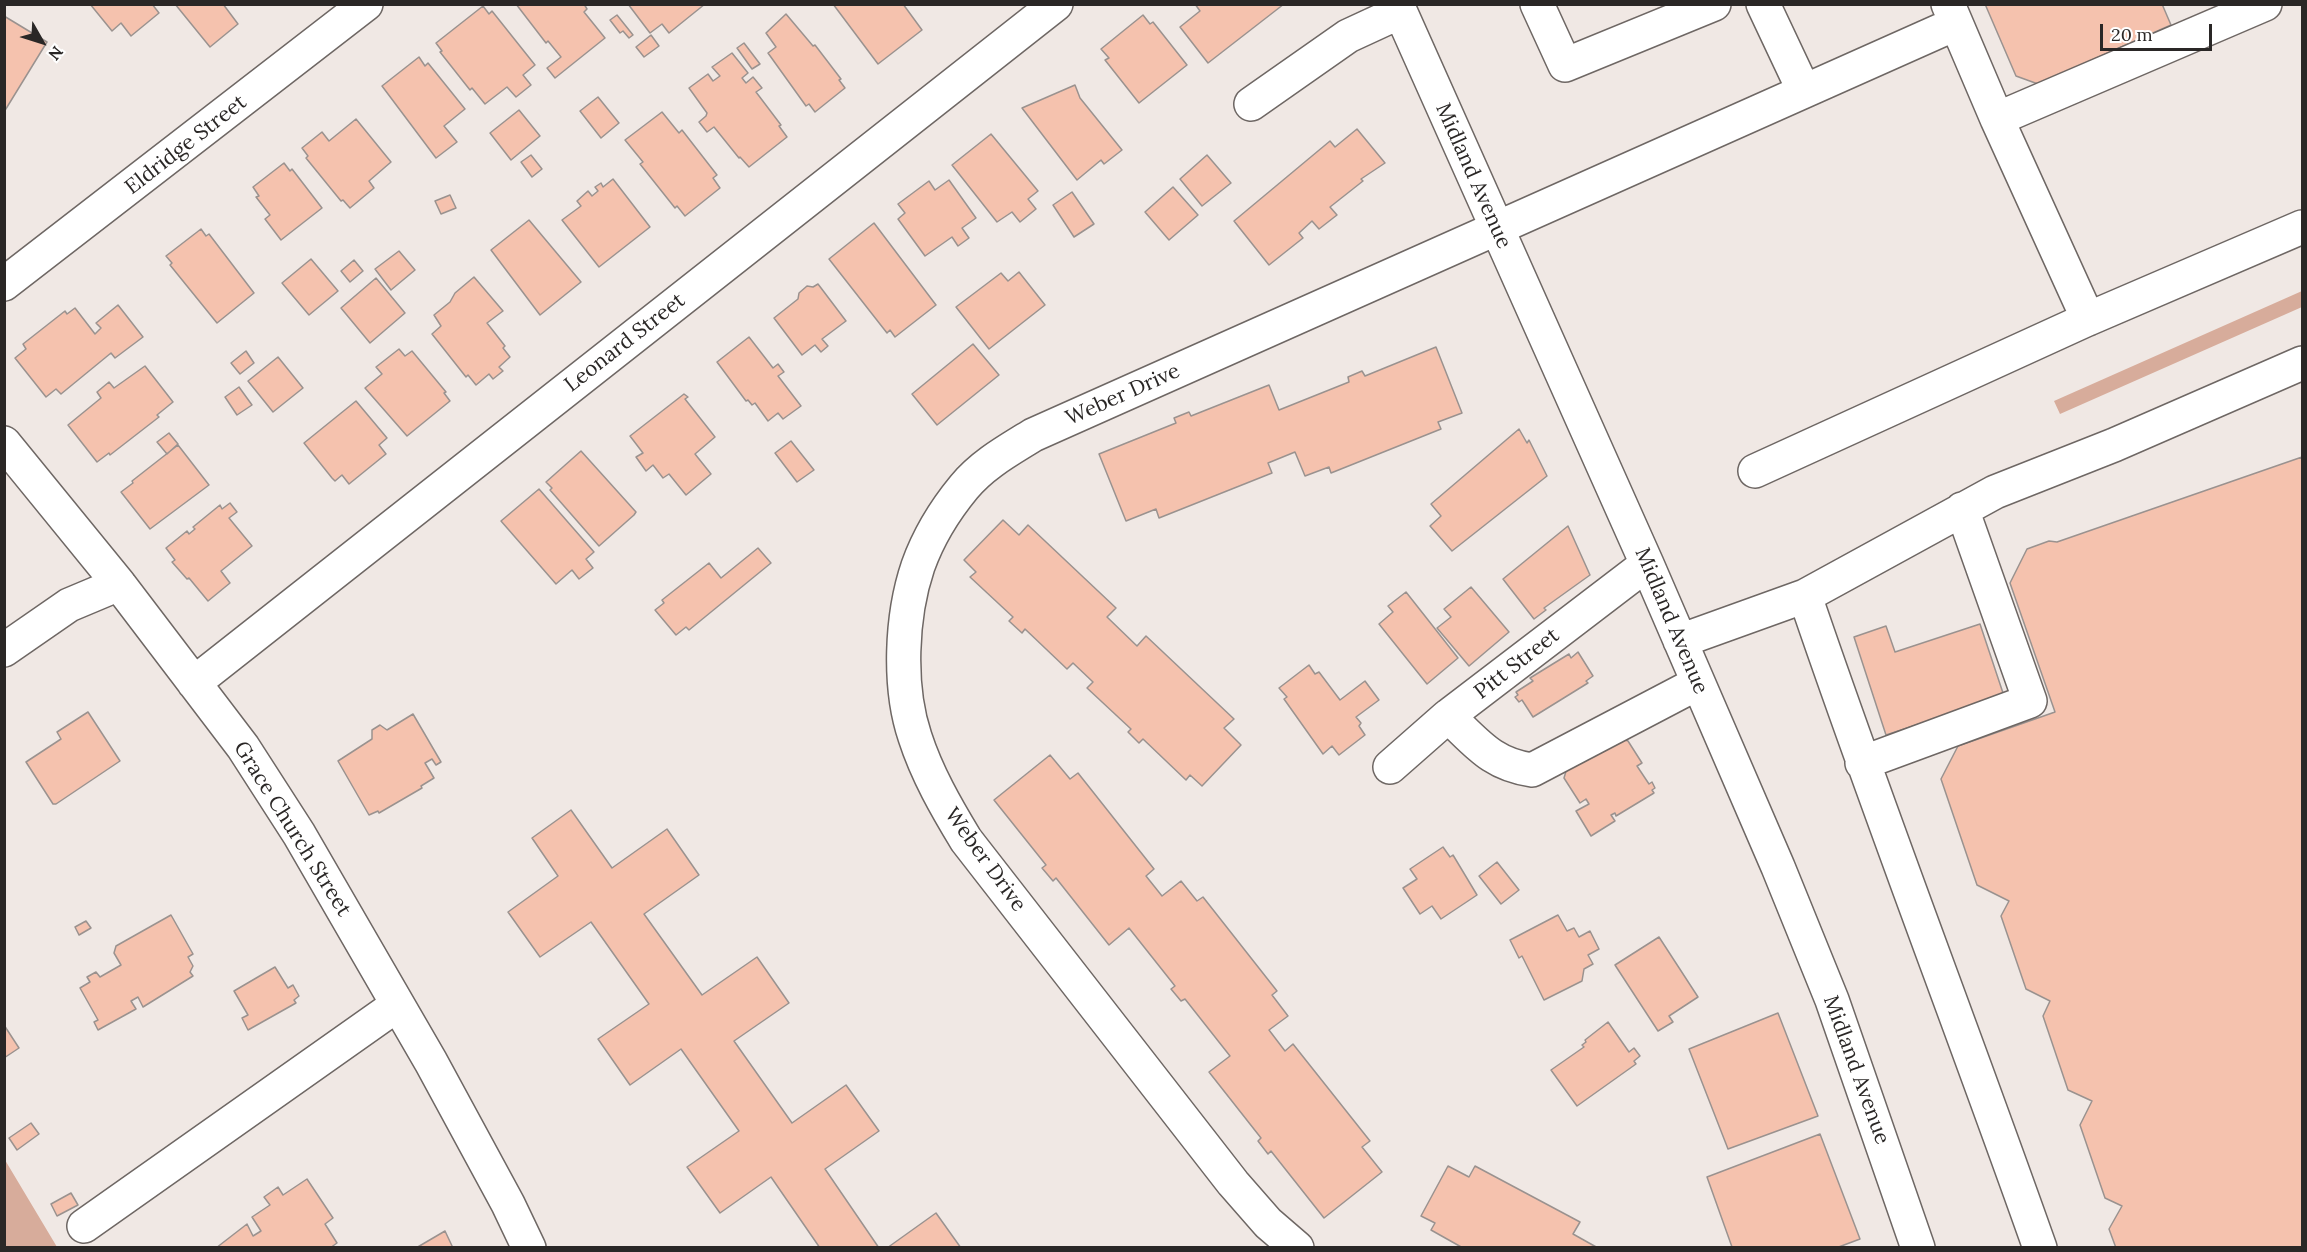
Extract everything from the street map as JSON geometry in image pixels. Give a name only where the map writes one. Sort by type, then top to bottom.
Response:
[{"type":"street","name":"Eldridge Street","points":[[4,284],[366,4]]},
{"type":"street","name":"Leonard Street","points":[[194,683],[1056,4]]},
{"type":"street","points":[[1537,4],[1565,65],[1714,4]]},
{"type":"street","points":[[1763,4],[1804,91]]},
{"type":"street","points":[[1997,119],[2265,4]]},
{"type":"street","points":[[1251,104],[1348,36],[1398,8]]},
{"type":"street","name":"Midland Avenue","points":[[1398,8],[1647,564],[1778,867],[1832,1000],[1918,1248]]},
{"type":"street","points":[[1952,14],[2088,319]]},
{"type":"street","name":"Weber Drive","points":[[1297,1248],[1268,1223],[1233,1183],[966,840],[937,790],[914,736],[905,692],[904,658],[909,603],[918,566],[939,522],[965,486],[996,457],[1033,435],[1804,91],[1952,14]]},
{"type":"street","points":[[1755,471],[2088,319],[2302,227]]},
{"type":"street","points":[[1680,641],[1805,596],[1995,492],[2114,445],[2302,363]]},
{"type":"street","name":"Grace Church Street","points":[[4,443],[119,584],[243,747],[299,834],[398,1005],[482,1154],[529,1248]]},
{"type":"street","points":[[1862,764],[2030,701],[1962,509]]},
{"type":"street","name":"Pitt Street","points":[[1390,767],[1448,716],[1647,564]]},
{"type":"street","points":[[4,650],[69,605],[119,584]]},
{"type":"street","points":[[1805,596],[1862,764],[1914,899],[2040,1248]]},
{"type":"street","points":[[1448,716],[1487,753],[1511,766],[1532,770],[1698,683]]},
{"type":"street","points":[[84,1226],[398,1005]]},
{"type":"shaded area","points":[[2302,291],[2302,307],[2060,414],[2054,401]]},
{"type":"shaded area","points":[[5,1160],[57,1247],[5,1247]]},
{"type":"building","points":[[90,4],[152,4],[159,13],[131,36],[121,23],[112,31]]},
{"type":"building","points":[[175,4],[223,4],[238,24],[210,47]]},
{"type":"building","points":[[516,4],[584,4],[587,9],[584,12],[605,38],[555,78],[547,68],[561,57],[548,41],[546,43]]},
{"type":"building","points":[[628,4],[705,4],[669,33],[662,24],[650,33]]},
{"type":"building","points":[[833,4],[903,4],[922,30],[878,64]]},
{"type":"building","points":[[1195,4],[1284,4],[1208,63],[1180,27],[1200,11]]},
{"type":"building","points":[[1985,4],[2162,4],[2171,25],[2038,84],[2016,76]]},
{"type":"building","points":[[483,6],[489,14],[492,11],[535,65],[523,75],[531,85],[516,97],[507,87],[485,104],[472,88],[470,90],[440,52],[442,51],[436,43]]},
{"type":"building","points":[[786,14],[813,46],[815,45],[841,79],[839,80],[845,88],[815,112],[809,104],[806,106],[768,53],[776,47],[766,33]]},
{"type":"building","points":[[617,15],[633,35],[629,38],[623,31],[620,33],[610,20]]},
{"type":"building","points":[[1143,15],[1150,24],[1153,22],[1187,65],[1139,103],[1105,60],[1109,58],[1101,49]]},
{"type":"building","points":[[4,16],[47,42],[4,112]]},
{"type":"building","points":[[651,35],[659,46],[644,57],[636,47]]},
{"type":"building","points":[[744,43],[760,64],[752,69],[737,48]]},
{"type":"building","points":[[732,53],[748,73],[742,78],[746,83],[753,77],[762,88],[756,92],[781,125],[779,126],[787,137],[749,167],[714,127],[707,132],[699,122],[707,113],[689,88],[708,74],[713,81],[720,76],[712,67]]},
{"type":"building","points":[[419,57],[425,66],[428,63],[465,109],[444,126],[457,142],[436,158],[382,86]]},
{"type":"building","points":[[1075,85],[1080,98],[1122,150],[1104,164],[1101,160],[1077,180],[1022,108]]},
{"type":"building","points":[[598,97],[619,123],[601,138],[580,111]]},
{"type":"building","points":[[519,110],[540,136],[511,160],[490,133]]},
{"type":"building","points":[[662,112],[679,133],[682,130],[717,175],[713,178],[720,188],[685,216],[677,206],[675,208],[640,164],[643,162],[625,140]]},
{"type":"building","points":[[356,119],[391,162],[369,181],[374,188],[350,208],[343,200],[341,201],[306,158],[308,156],[302,148],[322,132],[329,141]]},
{"type":"building","points":[[1357,129],[1385,163],[1361,179],[1363,181],[1330,207],[1337,215],[1319,229],[1312,221],[1299,233],[1303,238],[1269,265],[1234,221],[1330,141],[1335,147]]},
{"type":"building","points":[[991,134],[1038,191],[1028,199],[1036,209],[1020,222],[1012,212],[997,222],[952,165]]},
{"type":"building","points":[[531,155],[542,169],[532,177],[521,162]]},
{"type":"building","points":[[1207,155],[1231,183],[1202,206],[1180,179]]},
{"type":"building","points":[[284,163],[290,171],[292,169],[322,208],[281,240],[265,219],[270,215],[256,197],[259,196],[253,187]]},
{"type":"building","points":[[613,179],[650,227],[599,267],[562,220],[581,206],[577,201],[588,191],[592,196],[598,191],[595,187],[601,183],[603,187]]},
{"type":"building","points":[[949,180],[976,218],[962,228],[969,238],[958,246],[952,237],[925,256],[898,219],[905,213],[898,204],[929,181],[935,190]]},
{"type":"building","points":[[1173,187],[1198,215],[1169,240],[1145,212]]},
{"type":"building","points":[[1072,192],[1094,224],[1074,237],[1053,205]]},
{"type":"building","points":[[450,195],[456,208],[441,214],[435,201]]},
{"type":"building","points":[[529,220],[581,282],[540,315],[491,250]]},
{"type":"building","points":[[874,223],[936,305],[895,337],[890,330],[887,333],[829,259]]},
{"type":"building","points":[[201,229],[206,236],[209,234],[254,293],[217,323],[170,265],[172,263],[166,256]]},
{"type":"building","points":[[399,251],[415,270],[391,290],[375,269]]},
{"type":"building","points":[[311,259],[338,291],[309,315],[282,283]]},
{"type":"building","points":[[354,260],[363,271],[350,282],[341,271]]},
{"type":"building","points":[[1019,272],[1045,305],[989,349],[956,307],[1001,273],[1008,281]]},
{"type":"building","points":[[474,277],[503,311],[487,323],[505,346],[503,348],[510,357],[499,367],[503,371],[493,379],[489,374],[476,385],[468,375],[466,377],[432,334],[441,326],[434,315]]},
{"type":"building","points":[[376,278],[405,313],[370,343],[341,308]]},
{"type":"building","points":[[818,284],[846,321],[822,339],[828,346],[821,352],[815,345],[802,355],[774,318],[798,299],[799,293],[807,286],[813,287]]},
{"type":"building","points":[[118,305],[143,337],[115,358],[111,353],[61,394],[56,389],[46,397],[15,358],[26,349],[23,344],[65,311],[67,314],[75,308],[95,334],[101,328],[96,323]]},
{"type":"building","points":[[749,337],[773,368],[778,364],[784,372],[778,376],[801,406],[783,419],[778,413],[768,421],[755,403],[752,405],[748,400],[746,401],[717,362]]},
{"type":"building","points":[[973,344],[999,375],[937,425],[912,394]]},
{"type":"building","points":[[1436,347],[1462,413],[1438,422],[1441,429],[1331,473],[1329,467],[1305,476],[1295,452],[1268,463],[1272,473],[1159,518],[1156,509],[1126,521],[1099,454],[1176,423],[1174,418],[1189,412],[1191,416],[1269,385],[1279,410],[1349,382],[1348,377],[1362,371],[1365,376]]},
{"type":"building","points":[[399,349],[405,356],[412,351],[446,392],[444,393],[450,401],[407,436],[365,388],[382,374],[376,367]]},
{"type":"building","points":[[246,351],[254,363],[240,374],[231,363]]},
{"type":"building","points":[[278,357],[303,388],[273,412],[248,381]]},
{"type":"building","points":[[145,366],[173,402],[157,415],[159,417],[110,455],[109,453],[97,462],[68,425],[101,398],[97,392],[109,382],[114,388]]},
{"type":"building","points":[[239,387],[252,405],[237,415],[225,397]]},
{"type":"building","points":[[684,394],[688,397],[685,399],[715,437],[695,454],[711,474],[686,495],[669,474],[663,478],[653,465],[646,471],[636,457],[643,453],[630,436]]},
{"type":"building","points":[[356,401],[387,438],[379,445],[386,454],[349,484],[342,475],[335,481],[304,443]]},
{"type":"building","points":[[1519,429],[1527,443],[1529,440],[1547,476],[1452,551],[1430,526],[1441,516],[1431,504]]},
{"type":"building","points":[[169,433],[178,444],[167,454],[157,442]]},
{"type":"building","points":[[791,441],[814,470],[797,482],[775,453]]},
{"type":"building","points":[[178,445],[209,485],[150,529],[121,492]]},
{"type":"building","points":[[581,451],[636,512],[599,546],[550,490],[552,488],[546,482]]},
{"type":"building","points":[[2302,457],[2302,1248],[2116,1248],[2109,1229],[2122,1206],[2105,1198],[2080,1125],[2092,1101],[2068,1090],[2043,1016],[2050,1001],[2026,989],[2001,916],[2009,901],[1977,885],[1941,779],[1958,746],[2055,712],[2010,583],[2027,549],[2049,541],[2057,542]]},
{"type":"building","points":[[539,489],[594,552],[586,559],[593,568],[579,579],[572,570],[556,584],[501,521]]},
{"type":"building","points":[[230,503],[237,512],[229,518],[252,546],[221,571],[230,583],[208,601],[172,562],[175,560],[166,548],[187,531],[189,534],[195,529],[193,527],[220,505],[222,509]]},
{"type":"building","points":[[1003,520],[1019,535],[1028,525],[1116,608],[1107,617],[1137,646],[1146,636],[1234,719],[1224,728],[1241,745],[1202,786],[1190,775],[1186,780],[1143,739],[1139,743],[1128,732],[1131,729],[1087,688],[1093,682],[1073,663],[1067,669],[1025,629],[1022,633],[1009,621],[1013,617],[970,577],[976,572],[964,560]]},
{"type":"building","points":[[1568,526],[1590,575],[1544,608],[1546,610],[1534,619],[1503,579]]},
{"type":"building","points":[[758,548],[771,563],[689,630],[686,627],[676,635],[655,610],[664,603],[662,600],[709,563],[721,578]]},
{"type":"building","points":[[1471,587],[1509,632],[1469,666],[1437,628],[1451,617],[1444,609]]},
{"type":"building","points":[[1406,592],[1458,658],[1427,684],[1379,624],[1393,612],[1388,606]]},
{"type":"building","points":[[1980,624],[2004,696],[1886,735],[1854,637],[1886,626],[1895,652]]},
{"type":"building","points":[[1578,652],[1593,676],[1586,681],[1588,683],[1533,717],[1522,700],[1519,702],[1515,697],[1518,695],[1516,692],[1533,681],[1530,678],[1569,654],[1571,658]]},
{"type":"building","points":[[1309,665],[1315,674],[1319,672],[1340,700],[1365,681],[1379,700],[1356,717],[1365,735],[1339,755],[1332,746],[1323,754],[1284,699],[1287,697],[1279,688]]},
{"type":"building","points":[[88,712],[120,761],[53,804],[26,762],[61,739],[57,732]]},
{"type":"building","points":[[413,714],[441,762],[436,765],[432,759],[425,763],[434,778],[421,786],[422,788],[379,813],[378,811],[369,815],[338,761],[372,739],[372,730],[380,725],[387,730]]},
{"type":"building","points":[[1611,735],[1628,741],[1642,763],[1637,766],[1649,784],[1652,782],[1655,788],[1652,790],[1654,793],[1616,816],[1615,813],[1611,815],[1615,821],[1591,836],[1576,811],[1589,804],[1586,799],[1580,803],[1564,778],[1569,761]]},
{"type":"building","points":[[1050,755],[1070,779],[1078,773],[1154,869],[1146,876],[1162,896],[1181,881],[1197,901],[1203,897],[1277,991],[1272,995],[1288,1016],[1269,1030],[1285,1051],[1293,1044],[1370,1141],[1362,1147],[1382,1172],[1324,1218],[1271,1151],[1268,1154],[1258,1141],[1261,1138],[1209,1072],[1230,1056],[1185,999],[1181,1001],[1171,989],[1175,986],[1129,928],[1109,945],[1056,878],[1053,881],[1042,868],[1046,865],[994,800]]},
{"type":"building","points":[[571,810],[612,868],[667,829],[699,875],[644,914],[702,995],[757,957],[789,1003],[734,1041],[792,1123],[846,1085],[879,1131],[825,1169],[879,1248],[820,1248],[771,1177],[720,1213],[687,1167],[739,1131],[681,1049],[630,1085],[598,1039],[649,1004],[591,922],[540,957],[508,912],[558,876],[532,838]]},
{"type":"building","points":[[1443,847],[1450,857],[1453,855],[1477,895],[1441,919],[1432,906],[1420,914],[1403,888],[1417,879],[1410,869]]},
{"type":"building","points":[[1497,862],[1519,890],[1501,904],[1479,876]]},
{"type":"building","points":[[171,915],[193,954],[188,957],[193,966],[190,972],[193,976],[143,1007],[138,997],[131,1001],[136,1009],[98,1030],[94,1022],[98,1020],[80,988],[90,982],[87,977],[96,972],[100,977],[121,965],[114,953],[116,946]]},
{"type":"building","points":[[1558,915],[1567,931],[1574,928],[1579,937],[1590,931],[1599,949],[1588,955],[1593,964],[1584,969],[1582,981],[1544,1000],[1522,956],[1519,958],[1510,940]]},
{"type":"building","points":[[86,921],[91,928],[79,935],[75,927]]},
{"type":"building","points":[[1659,937],[1698,997],[1669,1016],[1673,1022],[1658,1031],[1615,965]]},
{"type":"building","points":[[275,967],[288,988],[293,985],[299,996],[294,1000],[296,1003],[248,1030],[242,1018],[248,1015],[234,991]]},
{"type":"building","points":[[1778,1013],[1818,1116],[1728,1149],[1689,1049]]},
{"type":"building","points":[[1608,1022],[1629,1052],[1634,1048],[1640,1056],[1634,1061],[1636,1064],[1577,1106],[1551,1070],[1584,1047],[1582,1045],[1586,1042],[1585,1040]]},
{"type":"building","points":[[4,1025],[19,1048],[4,1058]]},
{"type":"building","points":[[31,1123],[39,1134],[17,1150],[9,1138]]},
{"type":"building","points":[[1820,1134],[1860,1239],[1836,1248],[1732,1247],[1707,1177]]},
{"type":"building","points":[[1448,1166],[1469,1177],[1475,1166],[1580,1222],[1573,1234],[1598,1248],[1463,1248],[1431,1230],[1435,1223],[1421,1216]]},
{"type":"building","points":[[307,1179],[333,1218],[325,1224],[337,1243],[330,1248],[216,1248],[247,1224],[253,1236],[261,1231],[252,1217],[270,1205],[264,1197],[278,1187],[283,1195]]},
{"type":"building","points":[[71,1193],[78,1205],[57,1216],[51,1204]]},
{"type":"building","points":[[936,1213],[961,1248],[887,1248]]},
{"type":"building","points":[[445,1231],[453,1248],[416,1248]]}]
